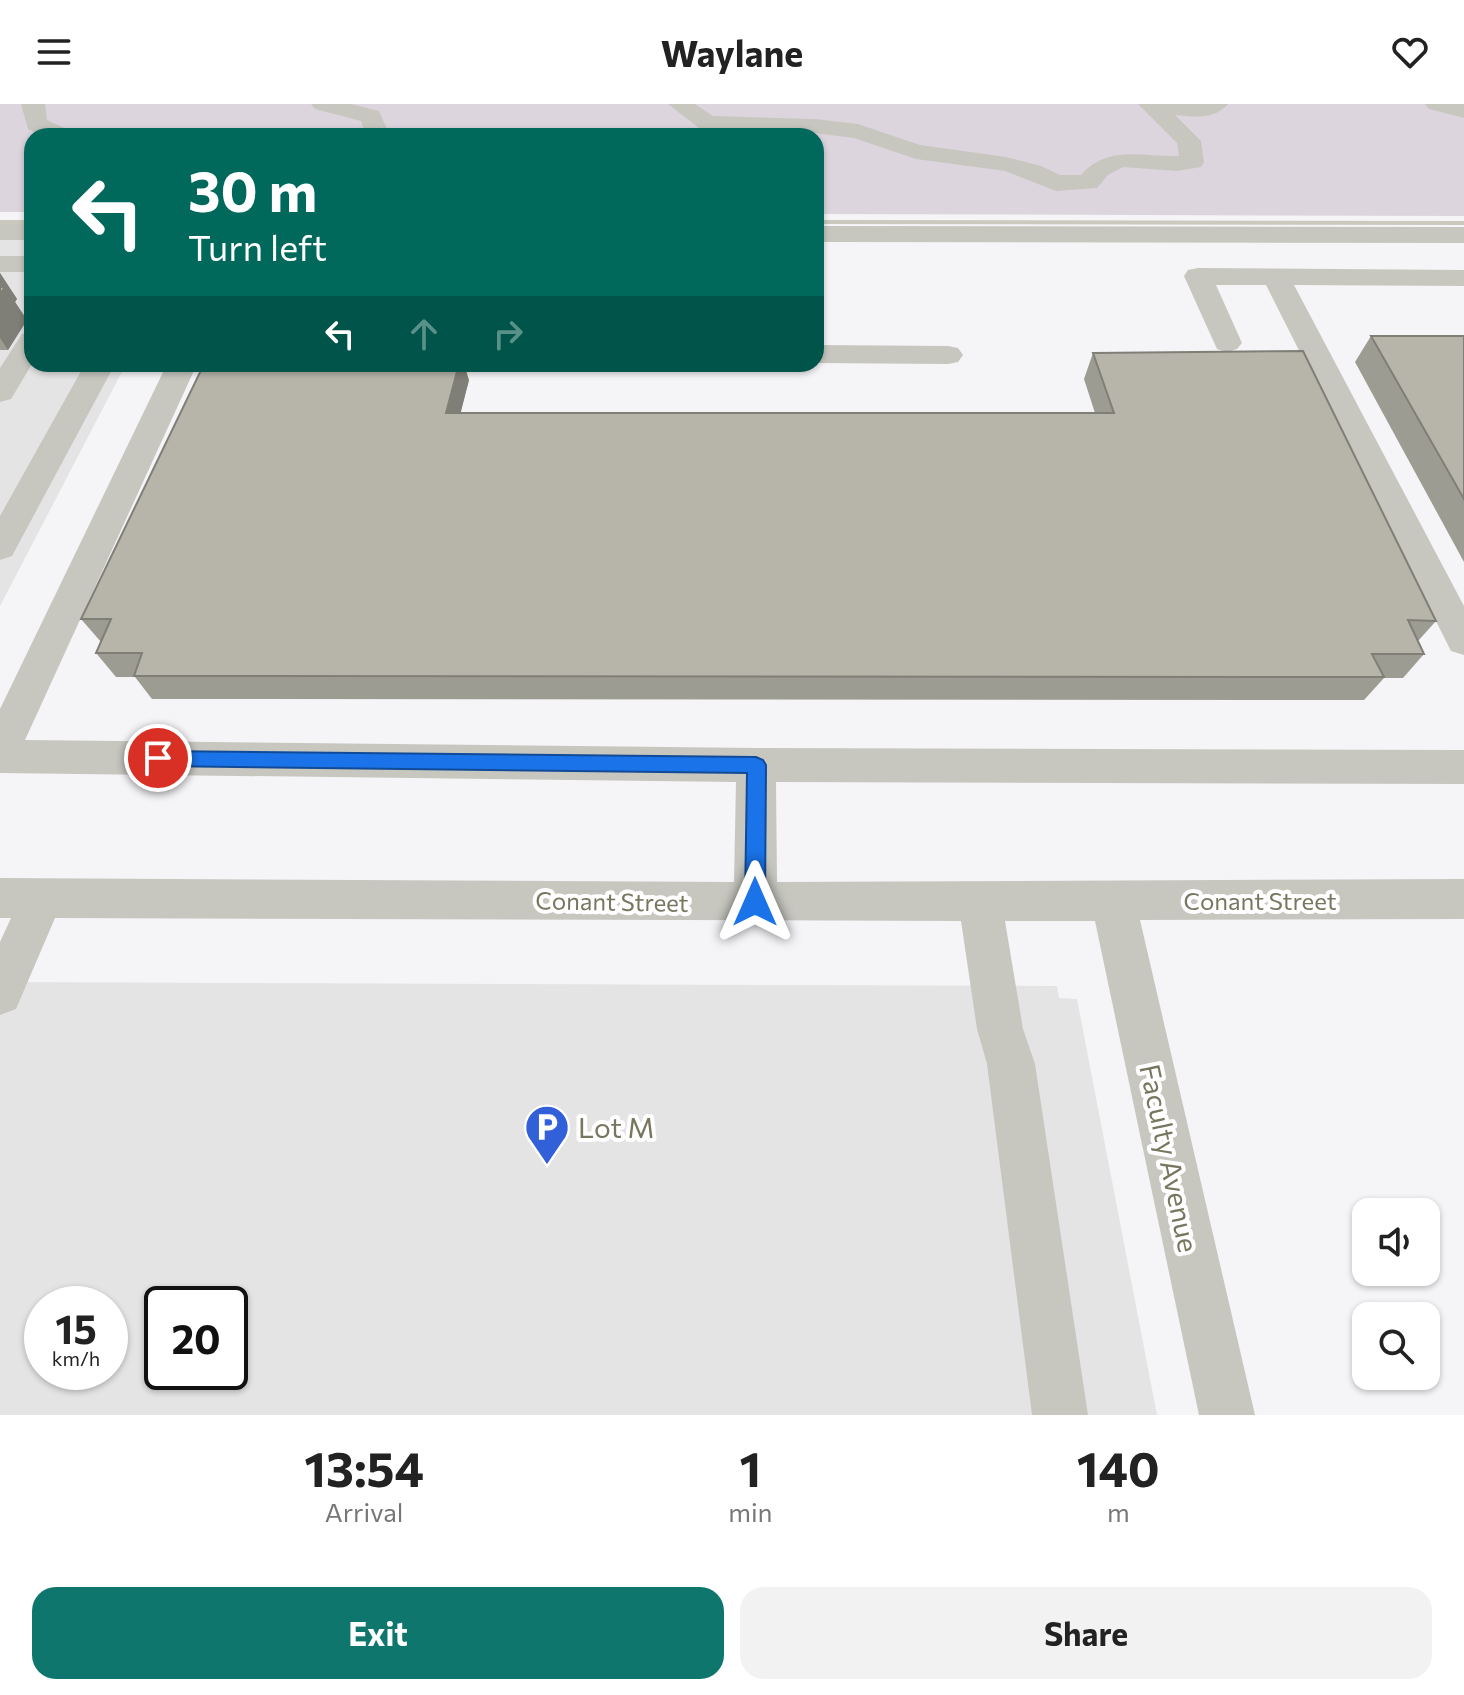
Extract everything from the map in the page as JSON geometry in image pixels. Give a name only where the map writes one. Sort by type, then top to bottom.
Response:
[{"type":"street","points":[[33,104],[36,124],[45,128]]},
{"type":"street","points":[[323,104],[371,116],[375,128]]},
{"type":"street","points":[[680,104],[707,123],[815,126],[858,131],[916,152],[1006,164],[1032,171],[1056,183],[1088,183],[1097,169],[1109,161],[1148,161],[1175,166],[1192,162],[1189,141],[1150,105]]},
{"type":"street","points":[[1150,105],[1199,111],[1216,104]]},
{"type":"street","points":[[1437,104],[1464,111]]},
{"type":"street","points":[[0,232],[24,232]]},
{"type":"street","points":[[824,234],[1464,235]]},
{"type":"street","points":[[0,264],[24,264]]},
{"type":"street","points":[[1227,343],[1198,276],[1464,278]]},
{"type":"street","points":[[1276,277],[1464,641]]},
{"type":"street","points":[[0,392],[24,353]]},
{"type":"street","points":[[824,354],[948,355]]},
{"type":"street","points":[[0,547],[96,372]]},
{"type":"street","points":[[0,750],[178,372]]},
{"type":"street","points":[[0,756],[756,765],[1464,767]]},
{"type":"street","points":[[755,902],[756,765]]},
{"type":"street","points":[[0,993],[21,898]]},
{"type":"street","name":"Conant Street","points":[[21,898],[755,902],[1464,899]]},
{"type":"street","points":[[980,900],[1000,1029],[1011,1064],[1060,1415]]},
{"type":"street","name":"Faculty Avenue","points":[[1113,900],[1227,1415]]},
{"type":"shaded area","points":[[0,104],[1464,104],[1464,216],[824,214],[824,128],[24,128],[24,212],[0,212]]},
{"type":"shaded area","points":[[0,239],[24,239],[24,372],[122,372],[0,606]]},
{"type":"shaded area","name":"Lot M","points":[[0,982],[1057,986],[1059,998],[1077,999],[1157,1415],[0,1415]]},
{"type":"building","points":[[1371,336],[1464,336],[1464,499]]},
{"type":"building","points":[[1303,351],[1436,621],[1408,620],[1424,654],[1372,654],[1384,677],[134,676],[142,653],[96,653],[111,619],[81,619],[200,372],[457,372],[446,413],[1114,413],[1093,353]]},
{"type":"waterway","points":[[0,222],[24,222]]},
{"type":"waterway","points":[[824,222],[1464,223]]},
{"type":"place","name":"Lot M","points":[[547,1166]]},
{"type":"route","points":[[158,758],[756,765],[755,902]]}]
